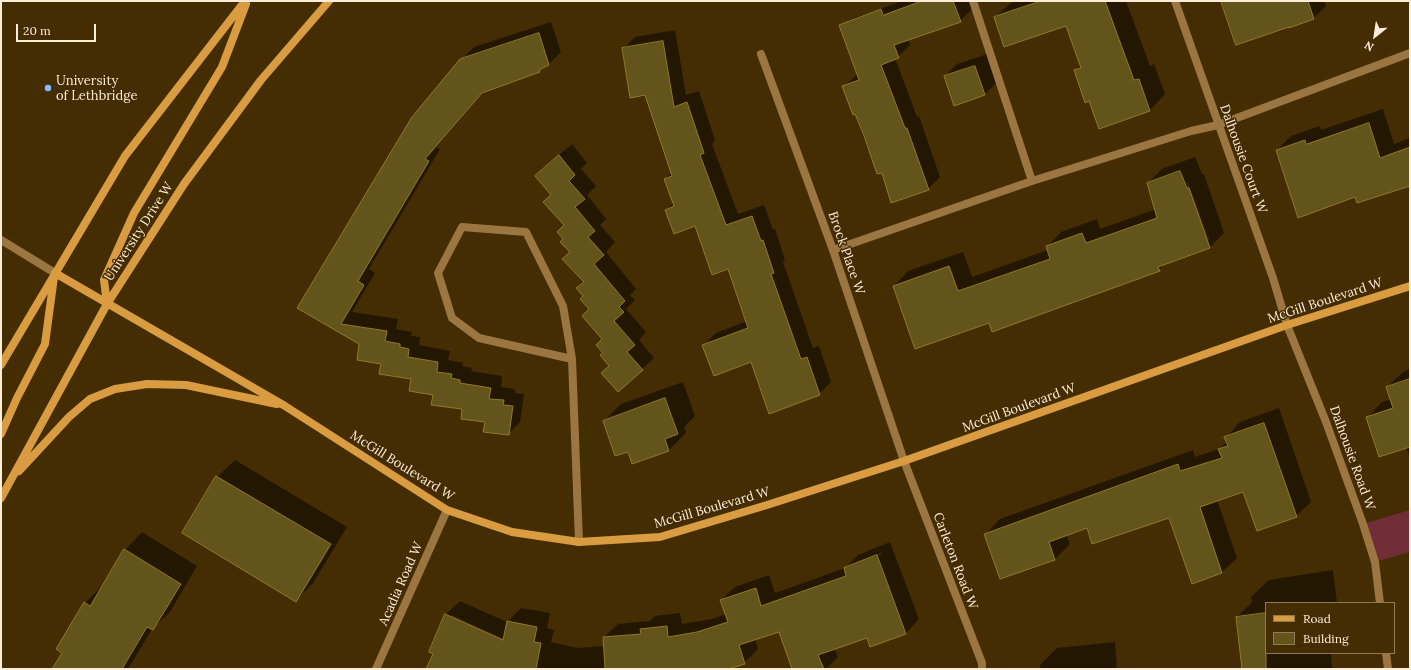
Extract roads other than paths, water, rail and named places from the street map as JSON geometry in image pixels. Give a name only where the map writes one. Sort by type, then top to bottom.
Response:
[{"type":"main road","points":[[1,365],[125,156],[246,1]]},
{"type":"main road","points":[[107,304],[104,280],[134,213],[222,67],[246,1]]},
{"type":"main road","name":"University Drive W","points":[[1,498],[107,304],[184,184],[261,80],[329,1]]},
{"type":"main road","points":[[1,434],[17,398],[45,344],[55,273]]},
{"type":"main road","name":"McGill Boulevard W","points":[[55,273],[285,406],[447,510],[512,532],[579,542],[660,537],[767,505],[904,461],[1287,325],[1410,286]]},
{"type":"main road","points":[[10,482],[69,417],[90,399],[115,389],[147,384],[186,385],[285,406]]},
{"type":"street","points":[[973,1],[1032,181]]},
{"type":"street","name":"Dalhousie Court W","points":[[1175,1],[1273,278],[1287,325]]},
{"type":"street","points":[[833,250],[1032,181],[1191,131],[1218,125],[1410,53]]},
{"type":"street","name":"Brock Place W","points":[[761,54],[833,250],[904,461]]},
{"type":"street","points":[[572,358],[479,338],[452,318],[438,273],[462,227],[526,232],[563,306],[572,358],[579,542]]},
{"type":"street","points":[[1,240],[55,273]]},
{"type":"street","name":"Dalhousie Road W","points":[[1287,325],[1326,422],[1363,524],[1375,562],[1380,602]]},
{"type":"street","name":"Carleton Road W","points":[[904,461],[982,664],[982,669]]},
{"type":"street","name":"Acadia Road W","points":[[376,669],[447,510]]},
{"type":"street","points":[[1386,654],[1388,669]]},
{"type":"place","name":"University of Lethbridge","points":[[48,88]]}]
